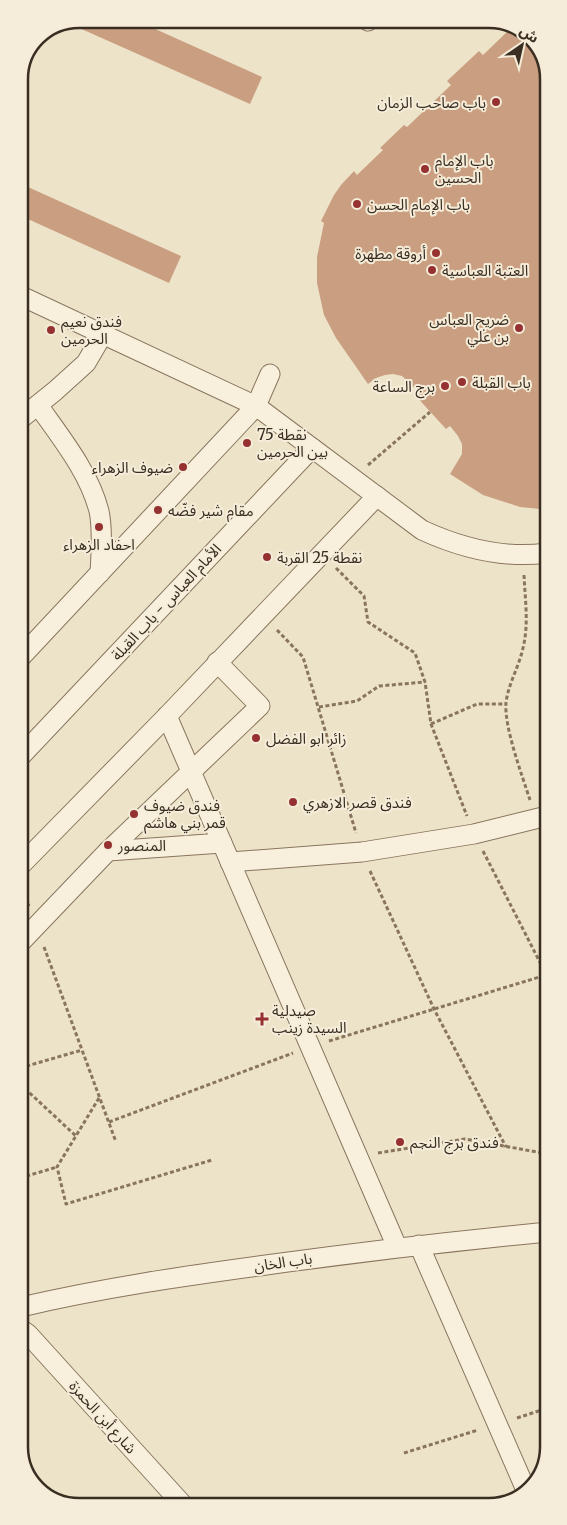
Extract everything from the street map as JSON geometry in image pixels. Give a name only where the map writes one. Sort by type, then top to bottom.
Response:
[{"type":"street","points":[[28,299],[256,406],[422,530],[450,542],[499,554],[540,553]]},
{"type":"street","points":[[28,413],[86,363],[103,334]]},
{"type":"street","points":[[28,650],[256,406],[270,374]]},
{"type":"street","points":[[38,405],[89,484],[99,513],[100,573]]},
{"type":"street","name":"الأمام العباس - باب القبلة","points":[[28,749],[312,448]]},
{"type":"street","points":[[28,858],[167,716],[377,496]]},
{"type":"street","points":[[28,935],[108,851],[260,706],[217,662]]},
{"type":"street","points":[[167,716],[397,1247]]},
{"type":"street","points":[[230,862],[362,852],[474,834],[540,818]]},
{"type":"street","points":[[108,851],[222,843]]},
{"type":"street","name":"باب الخان","points":[[28,1305],[79,1293],[180,1277],[419,1244],[540,1233]]},
{"type":"street","points":[[419,1244],[523,1484]]},
{"type":"street","name":"شارع أبن الحمزة","points":[[28,1334],[176,1497]]},
{"type":"path","points":[[352,478],[430,412]]},
{"type":"path","points":[[321,554],[364,596],[368,622],[415,653],[425,682],[431,724],[474,834],[540,962]]},
{"type":"path","points":[[522,554],[526,636],[508,690],[506,718],[509,732],[540,813]]},
{"type":"path","points":[[263,615],[303,657],[362,852],[434,1009],[506,1147]]},
{"type":"path","points":[[319,707],[358,701],[379,686],[425,682]]},
{"type":"path","points":[[431,724],[476,704],[506,704]]},
{"type":"path","points":[[28,905],[116,1142]]},
{"type":"path","points":[[28,1066],[82,1050]]},
{"type":"path","points":[[28,1091],[76,1136]]},
{"type":"path","points":[[28,1176],[57,1167],[99,1097]]},
{"type":"path","points":[[358,1156],[464,1139],[540,1153]]},
{"type":"path","points":[[57,1167],[66,1204],[212,1160]]},
{"type":"building","points":[[79,28],[153,28],[262,77],[250,104]]},
{"type":"building","name":"العتبة العباسية","points":[[508,31],[522,40],[531,50],[538,65],[540,79],[540,509],[520,507],[483,495],[450,474],[462,454],[462,444],[458,436],[450,426],[446,429],[414,394],[417,390],[402,376],[385,375],[376,378],[368,384],[336,338],[324,315],[317,283],[317,257],[324,223],[321,221],[341,185],[354,171],[357,175],[383,150],[380,148],[404,125],[407,127],[451,85],[447,81],[479,51],[483,55]]},
{"type":"building","points":[[28,187],[181,256],[169,283],[28,219]]},
{"type":"place","name":"باب صاحب الزمان","points":[[496,102]]},
{"type":"place","name":"باب الإمام الحسين","points":[[425,169]]},
{"type":"place","name":"باب الإمام الحسن","points":[[357,204]]},
{"type":"place","name":"أروقة مطهرة","points":[[436,253]]},
{"type":"place","name":"العتبة العباسية","points":[[432,270]]},
{"type":"place","name":"ضريح العباس بن علي","points":[[519,328]]},
{"type":"place","name":"فندق نعيم الحرمين","points":[[51,330]]},
{"type":"place","name":"باب القبلة","points":[[462,382]]},
{"type":"place","name":"برج الساعة","points":[[445,386]]},
{"type":"place","name":"نقطة 75 بين الحرمين","points":[[247,443]]},
{"type":"place","name":"ضيوف الزهراء","points":[[183,467]]},
{"type":"place","name":"مقام شير فضّه","points":[[158,510]]},
{"type":"place","name":"احفاد الزهراء","points":[[99,527]]},
{"type":"place","name":"نقطة 25 القربة","points":[[267,557]]},
{"type":"place","name":"زائر ابو الفضل","points":[[256,738]]},
{"type":"place","name":"فندق قصر الازهري","points":[[293,802]]},
{"type":"place","name":"فندق ضيوف قمر بني هاشم","points":[[134,814]]},
{"type":"place","name":"المنصور","points":[[108,845]]},
{"type":"place","name":"صيدلية السيدة زينب","points":[[262,1019]]},
{"type":"place","name":"فندق برج النجم","points":[[400,1142]]}]
